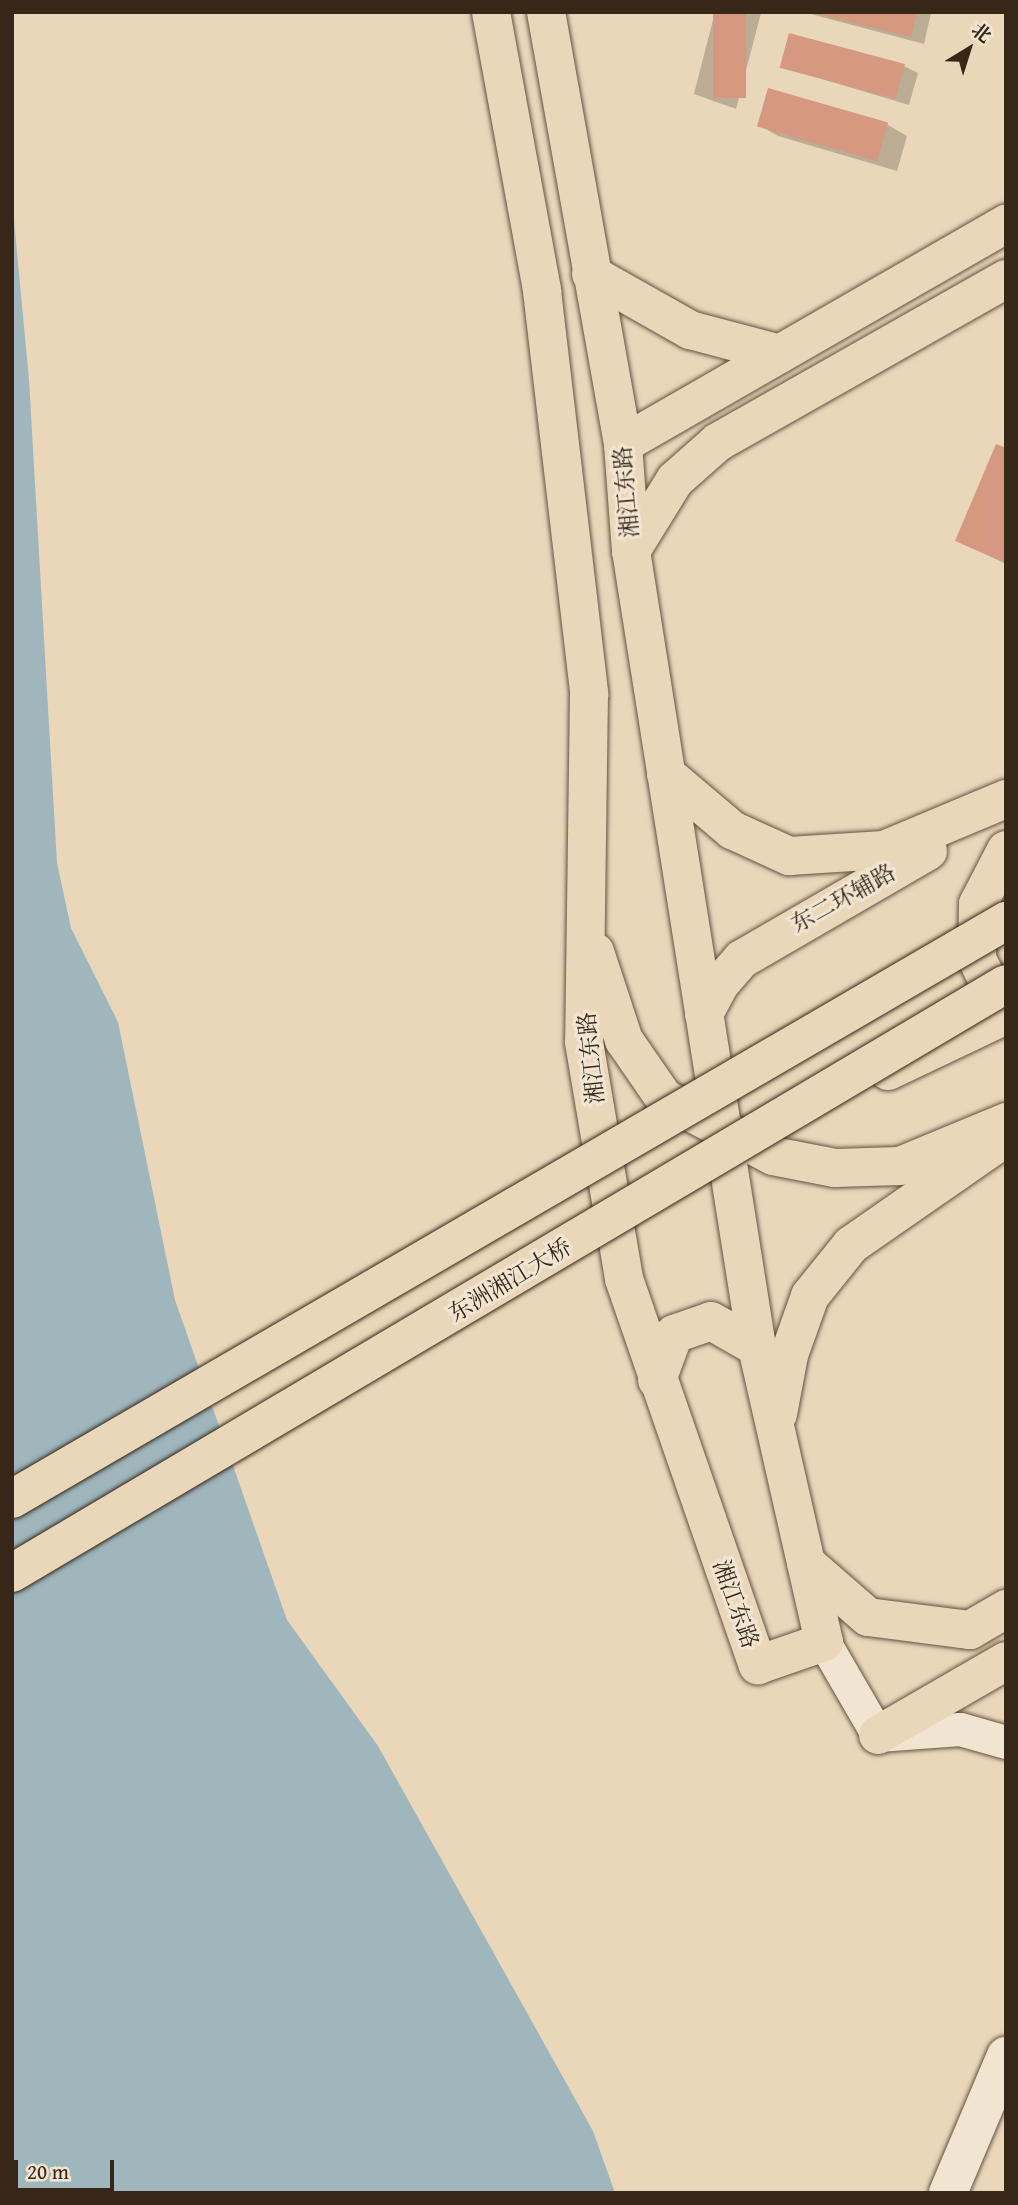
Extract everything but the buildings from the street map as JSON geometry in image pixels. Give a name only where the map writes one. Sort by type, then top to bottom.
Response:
[{"type":"main road","name":"湘江东路","points":[[491,12],[542,291],[589,694],[584,1042],[624,1279],[758,1665],[824,1642],[757,1347],[631,551],[623,444],[545,12]]},
{"type":"main road","points":[[623,444],[1006,224]]},
{"type":"main road","points":[[591,274],[690,330],[779,354]]},
{"type":"main road","points":[[631,551],[675,481],[718,442],[1006,279]]},
{"type":"main road","points":[[666,774],[733,830],[789,856],[884,850],[1006,799]]},
{"type":"main road","name":"东二环辅路","points":[[704,1014],[720,984],[742,959],[773,938],[1006,807]]},
{"type":"main road","points":[[1006,850],[978,904],[977,959],[999,1003],[1006,1005]]},
{"type":"main road","points":[[12,1499],[1006,920]]},
{"type":"main road","points":[[586,923],[624,1040],[664,1098],[773,1156],[835,1168],[901,1166],[1006,1122]]},
{"type":"main road","name":"东洲湘江大桥","points":[[12,1573],[1006,984]]},
{"type":"main road","points":[[766,1128],[1006,1015]]},
{"type":"main road","points":[[775,1430],[789,1354],[810,1296],[851,1245],[1006,1138]]},
{"type":"main road","points":[[657,1380],[674,1334],[711,1321],[757,1347]]},
{"type":"main road","points":[[806,1563],[868,1617],[970,1630],[1006,1609]]},
{"type":"main road","points":[[878,1735],[1006,1661]]},
{"type":"street","points":[[824,1642],[878,1735],[960,1728],[1006,1742]]},
{"type":"street","points":[[948,2193],[1006,2056]]},
{"type":"water","points":[[12,199],[29,380],[57,863],[71,928],[118,1022],[175,1300],[287,1620],[378,1746],[593,2131],[615,2193],[12,2193]]}]
